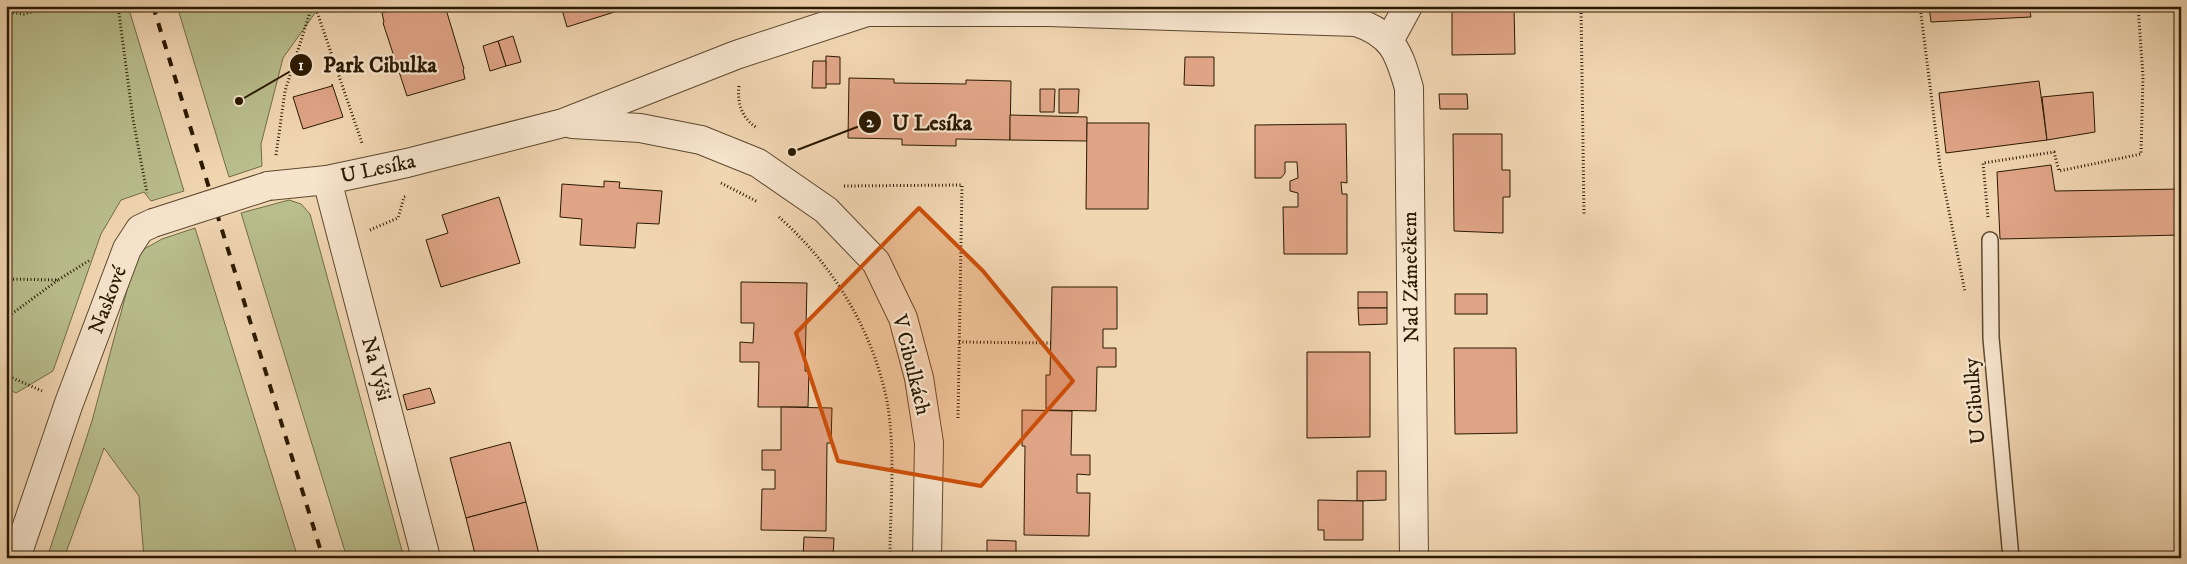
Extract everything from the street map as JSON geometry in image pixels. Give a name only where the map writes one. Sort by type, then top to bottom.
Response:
[{"type":"street","points":[[1388,41],[1408,6]]},
{"type":"street","name":"U Lesíka","points":[[327,180],[563,123],[736,55],[867,12],[1048,12],[1356,22],[1375,28],[1388,41]]},
{"type":"street","name":"Nad Zámečkem","points":[[1388,41],[1401,62],[1409,88],[1414,558]]},
{"type":"street","name":"V Cibulkách","points":[[563,123],[640,128],[701,140],[758,163],[826,210],[876,262],[902,318],[919,378],[929,443],[927,558]]},
{"type":"street","name":"Naskové","points":[[16,558],[69,403],[128,248],[140,229],[153,223],[270,185],[327,180]]},
{"type":"street","name":"Na Výši","points":[[327,180],[426,558]]},
{"type":"lane","name":"U Cibulky","points":[[1990,240],[1991,338],[2011,558]]},
{"type":"path","points":[[6,12],[24,14],[59,6]]},
{"type":"path","points":[[118,6],[133,119],[153,223]]},
{"type":"path","points":[[313,6],[370,170]]},
{"type":"path","points":[[270,185],[285,91],[313,6]]},
{"type":"path","points":[[1581,6],[1584,214]]},
{"type":"path","points":[[1920,6],[1940,166],[1967,302]]},
{"type":"path","points":[[1990,240],[1983,163],[2054,152],[2059,171],[2141,154],[2142,76],[2138,6]]},
{"type":"path","points":[[742,82],[739,87],[738,104],[747,121],[762,131]]},
{"type":"path","points":[[715,181],[763,205]]},
{"type":"path","points":[[835,186],[962,185],[958,419]]},
{"type":"path","points":[[365,234],[398,218],[404,197],[414,194]]},
{"type":"path","points":[[777,215],[797,233],[836,280],[857,313],[872,348],[887,402],[891,440],[890,558]]},
{"type":"path","points":[[6,318],[58,280],[99,255]]},
{"type":"path","points":[[6,279],[58,280]]},
{"type":"path","points":[[959,342],[1051,343]]},
{"type":"path","points":[[6,375],[69,403]]},
{"type":"highlighted area","points":[[919,208],[983,271],[1073,381],[981,486],[838,461],[796,333]]},
{"type":"green space","points":[[6,6],[128,6],[184,191],[151,201],[144,192],[121,200],[101,234],[53,371],[16,393],[6,388]]},
{"type":"green space","points":[[177,6],[320,6],[283,58],[261,144],[262,166],[229,177]]},
{"type":"green space","points":[[289,200],[301,204],[310,214],[404,558],[347,558],[241,213]]},
{"type":"green space","points":[[195,228],[298,558],[144,558],[139,496],[104,448],[64,558],[47,558],[92,421],[137,253],[162,239]]},
{"type":"building","points":[[405,6],[445,6],[464,69],[465,79],[407,96],[383,23],[382,13]]},
{"type":"building","points":[[561,6],[626,6],[627,8],[567,27]]},
{"type":"building","points":[[1452,6],[1514,6],[1515,54],[1452,55]]},
{"type":"building","points":[[1929,6],[2029,6],[2031,17],[1931,22]]},
{"type":"building","points":[[513,36],[521,62],[506,66],[498,41]]},
{"type":"building","points":[[2181,39],[2181,189],[2175,189]]},
{"type":"building","points":[[498,41],[506,66],[490,71],[483,46]]},
{"type":"building","points":[[826,56],[840,57],[840,84],[825,84]]},
{"type":"building","points":[[1185,57],[1214,57],[1214,86],[1184,85]]},
{"type":"building","points":[[813,61],[826,61],[826,88],[812,88]]},
{"type":"building","points":[[849,78],[894,79],[894,83],[966,84],[966,80],[1011,81],[1010,140],[956,139],[956,146],[902,145],[902,139],[848,138]]},
{"type":"building","points":[[2039,81],[2047,140],[1946,153],[1939,93]]},
{"type":"building","points":[[332,84],[343,117],[303,129],[293,97],[332,86]]},
{"type":"building","points":[[1040,89],[1055,89],[1054,112],[1040,112]]},
{"type":"building","points":[[1059,89],[1079,89],[1078,113],[1059,113]]},
{"type":"building","points":[[2093,92],[2095,132],[2047,140],[2042,97]]},
{"type":"building","points":[[1439,94],[1467,94],[1468,109],[1440,109]]},
{"type":"building","points":[[1010,115],[1087,117],[1087,141],[1010,140]]},
{"type":"building","points":[[1087,123],[1149,123],[1148,209],[1086,209]]},
{"type":"building","points":[[1346,124],[1347,183],[1341,182],[1342,194],[1347,194],[1347,254],[1284,254],[1283,207],[1298,207],[1298,193],[1290,191],[1290,181],[1298,178],[1297,162],[1285,162],[1285,173],[1281,178],[1255,178],[1255,125]]},
{"type":"building","points":[[1453,134],[1502,134],[1502,170],[1510,170],[1510,197],[1503,197],[1503,233],[1454,231]]},
{"type":"building","points":[[2051,165],[2055,191],[2181,189],[2181,235],[2000,239],[1997,172]]},
{"type":"building","points":[[604,181],[620,182],[619,188],[662,191],[659,224],[637,223],[635,248],[580,245],[582,219],[560,217],[562,184],[604,187]]},
{"type":"building","points":[[499,197],[520,263],[441,287],[426,240],[448,233],[442,215]]},
{"type":"building","points":[[741,282],[807,283],[805,371],[809,371],[808,407],[758,407],[759,362],[740,362],[740,342],[753,343],[754,323],[741,323]]},
{"type":"building","points":[[1052,287],[1117,287],[1117,329],[1103,329],[1103,348],[1116,348],[1116,367],[1097,367],[1096,411],[1046,410],[1046,375],[1050,375]]},
{"type":"building","points":[[1358,292],[1387,292],[1387,308],[1358,308]]},
{"type":"building","points":[[1455,294],[1487,294],[1487,314],[1455,314]]},
{"type":"building","points":[[1358,308],[1387,308],[1387,324],[1359,325]]},
{"type":"building","points":[[1454,348],[1516,348],[1517,433],[1455,434]]},
{"type":"building","points":[[1307,352],[1370,352],[1370,437],[1307,438]]},
{"type":"building","points":[[430,388],[435,403],[407,410],[403,395]]},
{"type":"building","points":[[781,407],[832,408],[831,443],[827,443],[826,531],[761,530],[762,489],[775,489],[775,470],[762,470],[762,450],[781,450]]},
{"type":"building","points":[[1022,410],[1072,411],[1071,455],[1090,455],[1090,475],[1077,474],[1077,493],[1090,493],[1089,536],[1024,535],[1025,446],[1022,446]]},
{"type":"building","points":[[510,442],[526,502],[466,518],[450,458]]},
{"type":"building","points":[[1357,471],[1386,471],[1386,500],[1357,501]]},
{"type":"building","points":[[1318,500],[1363,501],[1363,540],[1324,540],[1324,530],[1318,530]]},
{"type":"building","points":[[526,502],[540,558],[476,558],[466,518]]},
{"type":"building","points":[[804,537],[834,538],[833,558],[803,558]]},
{"type":"building","points":[[987,540],[1016,541],[1016,558],[987,558]]},
{"type":"railway","points":[[153,6],[323,558]]},
{"type":"place","name":"Park Cibulka","points":[[239,101]]},
{"type":"place","name":"U Lesíka","points":[[792,152]]}]
